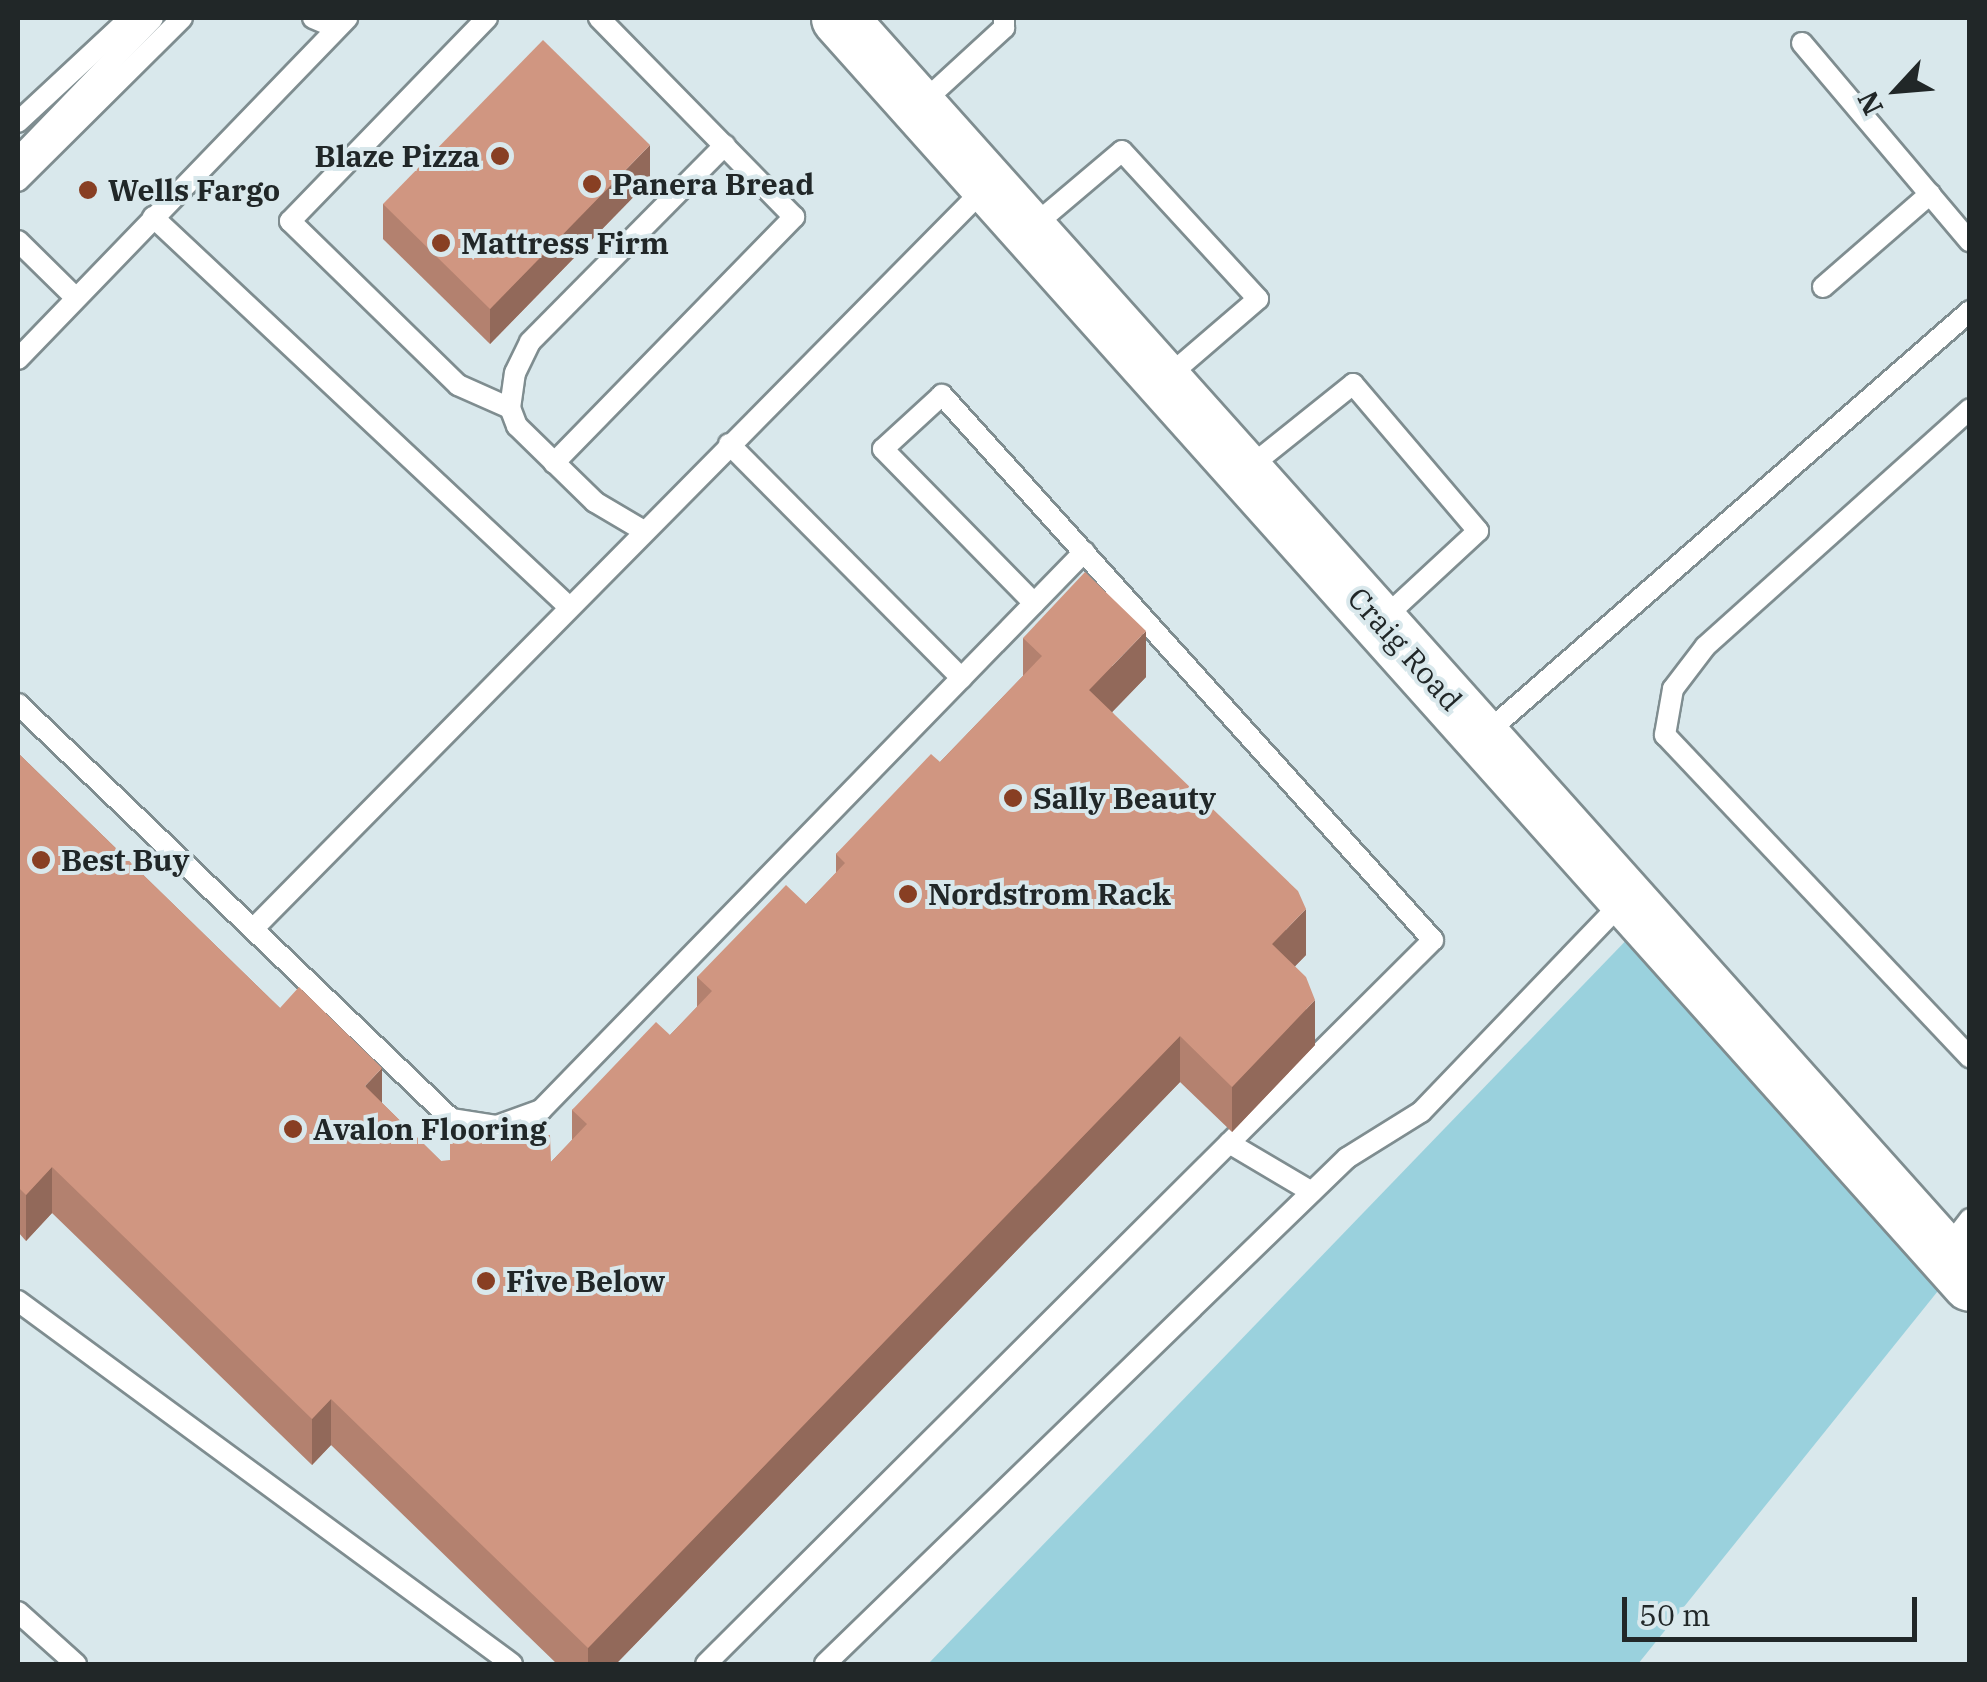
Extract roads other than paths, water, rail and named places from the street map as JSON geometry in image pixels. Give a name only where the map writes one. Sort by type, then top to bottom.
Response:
[{"type":"main road","name":"Craig Road","points":[[839,18],[921,104],[1626,897],[1961,1252]]},
{"type":"lane","points":[[18,122],[130,18]]},
{"type":"lane","points":[[18,158],[154,18]]},
{"type":"lane","points":[[18,181],[182,18]]},
{"type":"lane","points":[[313,18],[341,23]]},
{"type":"lane","points":[[488,18],[290,221],[458,385],[510,408]]},
{"type":"lane","points":[[554,463],[794,217],[598,18]]},
{"type":"lane","points":[[921,104],[1004,28],[1004,18]]},
{"type":"lane","points":[[18,359],[341,23]]},
{"type":"lane","points":[[1802,44],[1970,242]]},
{"type":"lane","points":[[644,531],[595,502],[517,426],[510,408],[514,373],[530,342],[724,145]]},
{"type":"lane","points":[[1031,228],[1122,151],[1258,299],[1164,379]]},
{"type":"lane","points":[[254,928],[990,183]]},
{"type":"lane","points":[[1823,287],[1930,194]]},
{"type":"lane","points":[[153,216],[568,606]]},
{"type":"lane","points":[[18,241],[76,298]]},
{"type":"lane","points":[[1482,736],[1970,311]]},
{"type":"lane","points":[[1246,470],[1353,384],[1478,531],[1380,621]]},
{"type":"lane","points":[[706,1664],[1433,940],[942,395],[883,449],[1034,603]]},
{"type":"lane","points":[[1970,408],[1705,647],[1673,689],[1665,735],[1970,1058]]},
{"type":"lane","points":[[729,444],[961,678]]},
{"type":"lane","points":[[18,704],[452,1119],[497,1126],[541,1110],[1084,552]]},
{"type":"lane","points":[[825,1664],[1347,1158],[1421,1112],[1626,897]]},
{"type":"lane","points":[[1230,1143],[1312,1192]]},
{"type":"lane","points":[[18,1301],[512,1664]]},
{"type":"lane","points":[[18,1612],[76,1664]]},
{"type":"place","name":"Blaze Pizza","points":[[500,156]]},
{"type":"place","name":"Panera Bread","points":[[592,184]]},
{"type":"place","name":"Wells Fargo","points":[[88,190]]},
{"type":"place","name":"Mattress Firm","points":[[441,243]]},
{"type":"place","name":"Sally Beauty","points":[[1013,798]]},
{"type":"place","name":"Best Buy","points":[[41,860]]},
{"type":"place","name":"Nordstrom Rack","points":[[908,894]]},
{"type":"place","name":"Avalon Flooring","points":[[293,1129]]},
{"type":"place","name":"Five Below","points":[[486,1281]]}]
